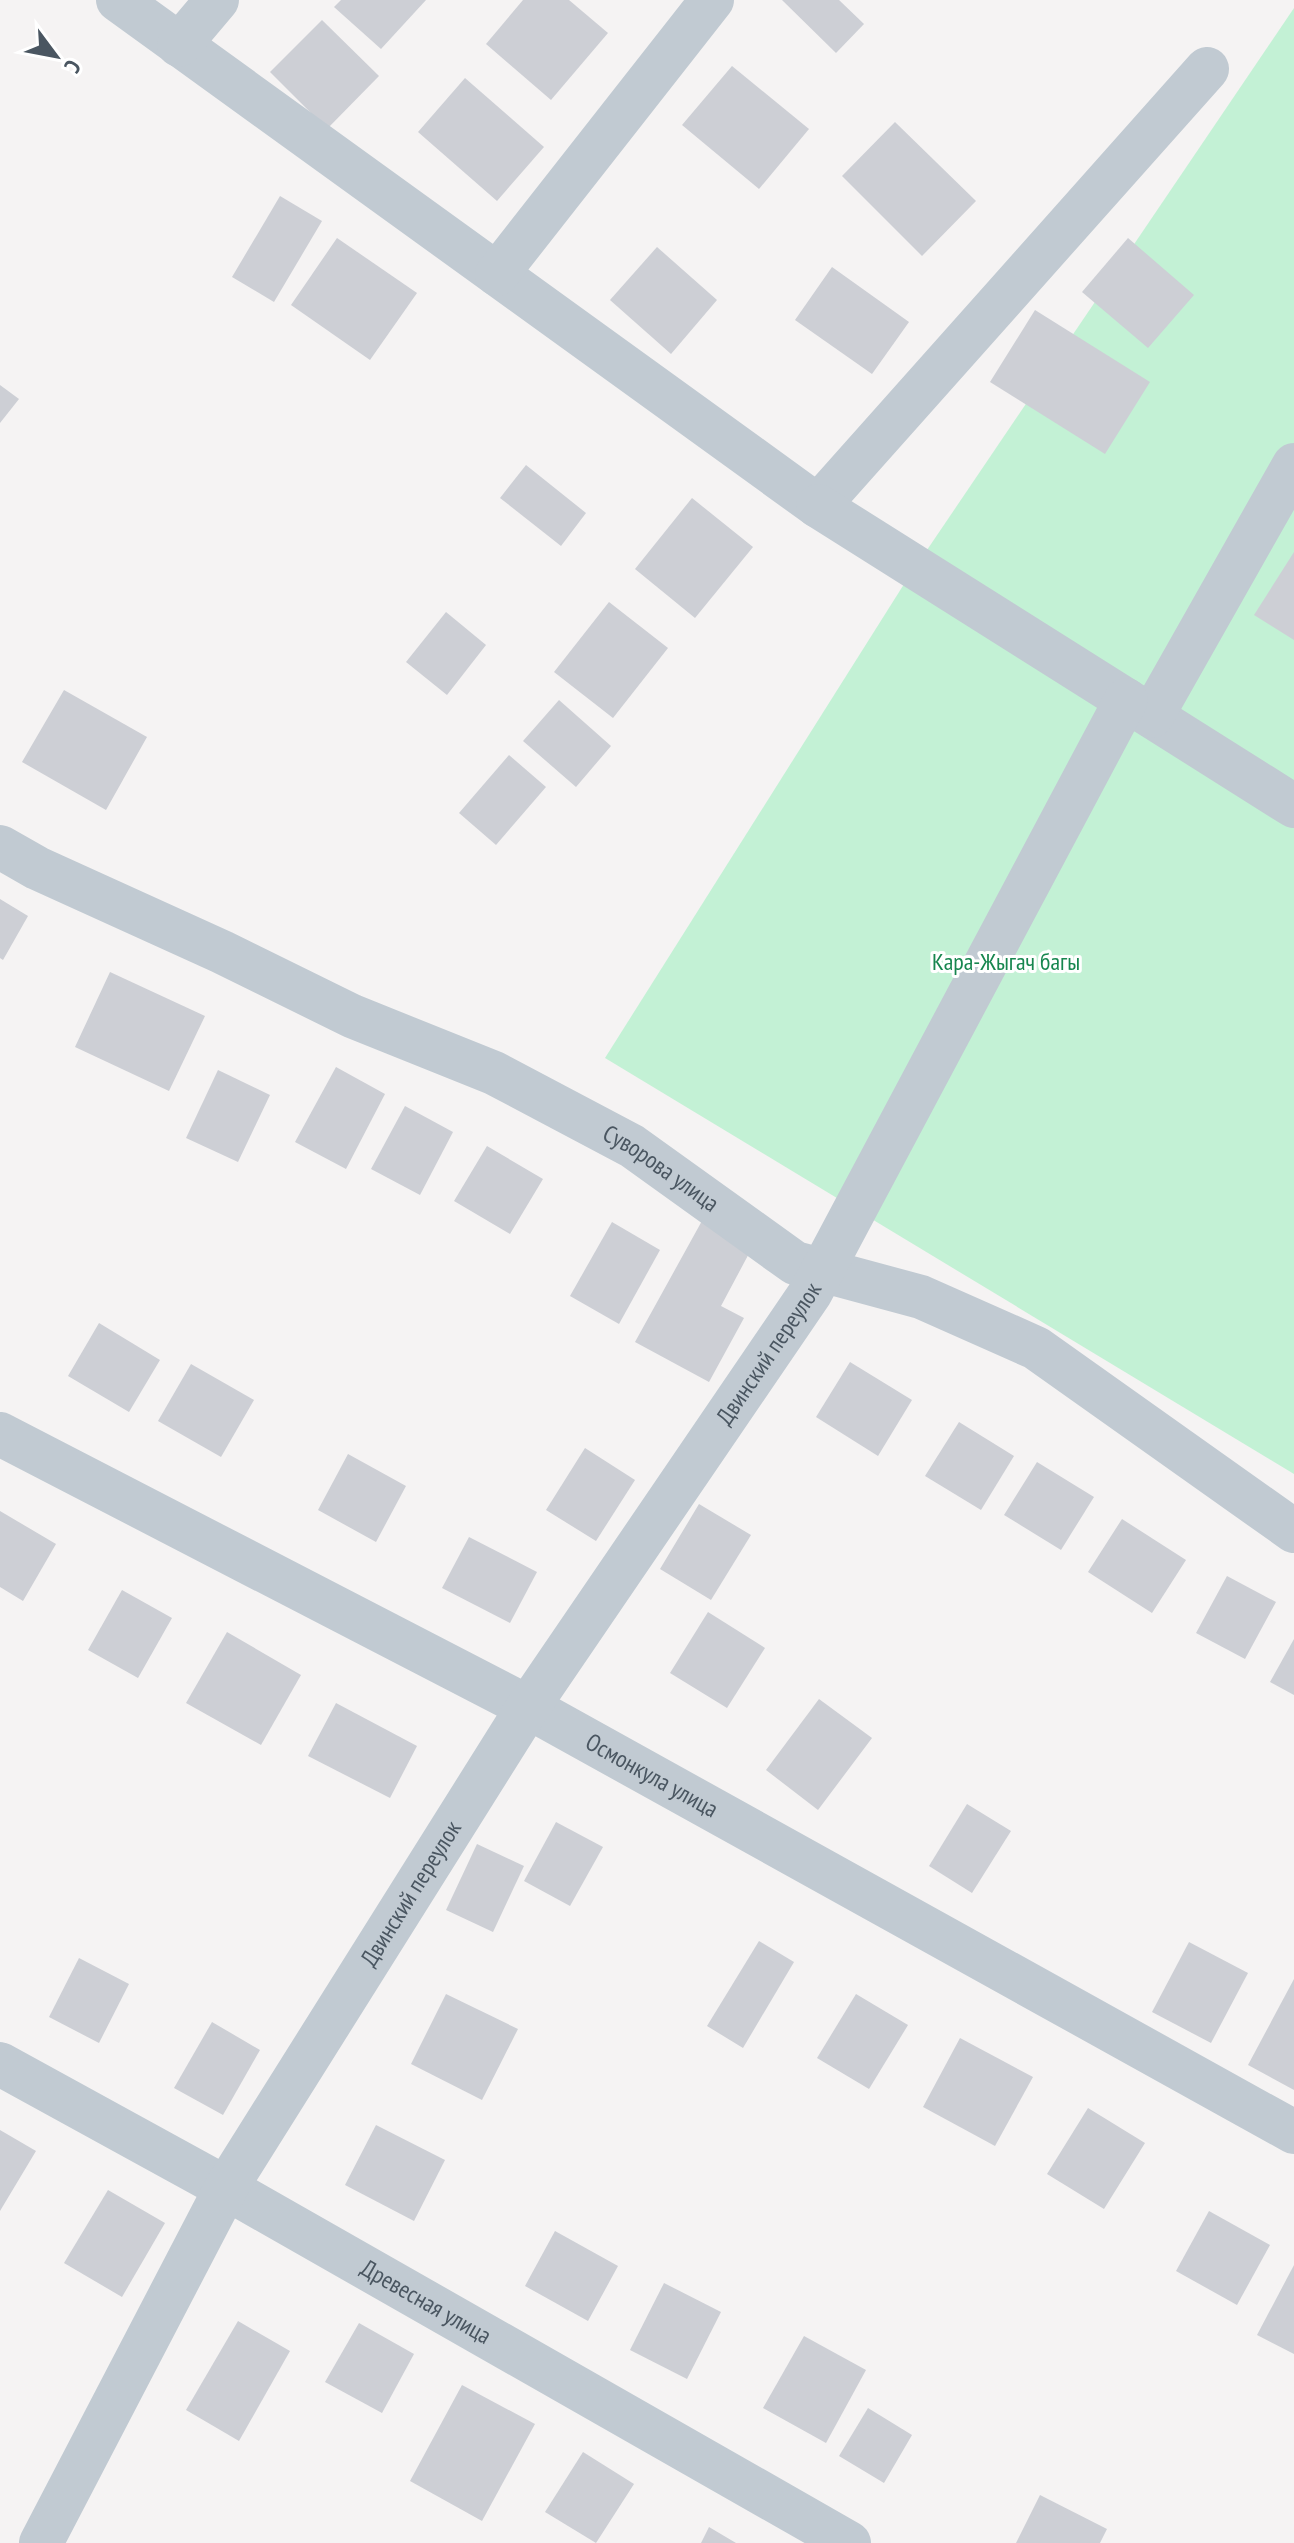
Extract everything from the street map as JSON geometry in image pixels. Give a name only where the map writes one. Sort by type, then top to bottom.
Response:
[{"type":"street","points":[[118,0],[818,506],[1294,806]]},
{"type":"street","points":[[179,45],[217,0]]},
{"type":"street","points":[[497,274],[712,0]]},
{"type":"street","points":[[818,506],[1207,69]]},
{"type":"street","name":"Двинский переулок","points":[[41,2543],[226,2188],[528,1707],[811,1292],[1139,708],[1294,465]]},
{"type":"street","name":"Суворова улица","points":[[0,847],[37,868],[222,952],[352,1016],[494,1073],[632,1146],[795,1263],[921,1297],[1036,1348],[1294,1531]]},
{"type":"street","name":"Осмонкула улица","points":[[0,1434],[528,1707],[1294,2132]]},
{"type":"street","name":"Древесная улица","points":[[0,2064],[226,2188],[849,2543]]},
{"type":"green space","name":"Кара-Жыгач багы","points":[[1294,8],[1294,1474],[605,1058],[906,581]]},
{"type":"building","points":[[341,0],[426,0],[381,49],[334,7]]},
{"type":"building","points":[[523,0],[569,0],[608,33],[551,100],[486,44]]},
{"type":"building","points":[[782,0],[839,0],[864,24],[836,53]]},
{"type":"building","points":[[322,20],[379,76],[327,129],[270,72]]},
{"type":"building","points":[[732,66],[809,129],[759,189],[682,125]]},
{"type":"building","points":[[465,78],[544,147],[497,201],[418,132]]},
{"type":"building","points":[[895,122],[976,201],[922,256],[842,176]]},
{"type":"building","points":[[280,196],[322,221],[274,302],[232,277]]},
{"type":"building","points":[[337,238],[417,293],[370,360],[291,305]]},
{"type":"building","points":[[1128,238],[1194,295],[1148,348],[1082,292]]},
{"type":"building","points":[[657,247],[717,300],[671,354],[610,300]]},
{"type":"building","points":[[832,267],[909,322],[872,374],[795,320]]},
{"type":"building","points":[[1035,310],[1150,382],[1105,454],[990,382]]},
{"type":"building","points":[[0,385],[19,399],[0,423]]},
{"type":"building","points":[[526,465],[586,513],[561,546],[500,498]]},
{"type":"building","points":[[692,498],[753,547],[695,618],[635,569]]},
{"type":"building","points":[[1294,552],[1294,640],[1254,615]]},
{"type":"building","points":[[609,602],[668,648],[613,718],[554,672]]},
{"type":"building","points":[[446,612],[486,645],[447,695],[406,662]]},
{"type":"building","points":[[64,690],[147,737],[106,810],[22,762]]},
{"type":"building","points":[[559,700],[611,746],[576,787],[523,741]]},
{"type":"building","points":[[509,755],[546,787],[496,845],[459,813]]},
{"type":"building","points":[[0,899],[28,916],[3,960],[0,958]]},
{"type":"building","points":[[110,972],[205,1016],[169,1091],[75,1047]]},
{"type":"building","points":[[336,1067],[385,1094],[346,1169],[295,1142]]},
{"type":"building","points":[[218,1070],[270,1095],[238,1162],[186,1138]]},
{"type":"building","points":[[405,1106],[453,1132],[420,1195],[371,1169]]},
{"type":"building","points":[[487,1146],[543,1179],[510,1234],[454,1201]]},
{"type":"building","points":[[703,1219],[753,1246],[721,1306],[744,1318],[709,1382],[635,1342]]},
{"type":"building","points":[[612,1222],[660,1250],[619,1324],[570,1296]]},
{"type":"building","points":[[99,1323],[160,1360],[129,1412],[68,1376]]},
{"type":"building","points":[[850,1362],[912,1400],[878,1456],[816,1417]]},
{"type":"building","points":[[191,1364],[254,1400],[221,1457],[158,1421]]},
{"type":"building","points":[[959,1422],[1014,1456],[981,1510],[925,1476]]},
{"type":"building","points":[[585,1448],[635,1480],[596,1541],[546,1510]]},
{"type":"building","points":[[348,1454],[406,1486],[376,1542],[318,1510]]},
{"type":"building","points":[[1037,1462],[1094,1497],[1061,1550],[1004,1515]]},
{"type":"building","points":[[699,1504],[751,1535],[711,1600],[660,1569]]},
{"type":"building","points":[[0,1511],[56,1544],[23,1601],[0,1587]]},
{"type":"building","points":[[1122,1519],[1186,1560],[1152,1613],[1088,1572]]},
{"type":"building","points":[[469,1537],[537,1572],[510,1623],[442,1588]]},
{"type":"building","points":[[1227,1576],[1276,1602],[1245,1659],[1196,1633]]},
{"type":"building","points":[[122,1590],[172,1618],[138,1678],[88,1650]]},
{"type":"building","points":[[708,1612],[765,1648],[727,1708],[670,1673]]},
{"type":"building","points":[[227,1632],[301,1675],[261,1745],[186,1703]]},
{"type":"building","points":[[1294,1639],[1294,1695],[1270,1682]]},
{"type":"building","points":[[819,1699],[872,1738],[818,1810],[766,1770]]},
{"type":"building","points":[[336,1703],[417,1746],[390,1798],[308,1756]]},
{"type":"building","points":[[967,1804],[1011,1831],[972,1893],[929,1866]]},
{"type":"building","points":[[556,1822],[603,1847],[570,1906],[524,1881]]},
{"type":"building","points":[[477,1844],[524,1866],[493,1932],[446,1910]]},
{"type":"building","points":[[759,1941],[794,1962],[743,2048],[707,2026]]},
{"type":"building","points":[[1189,1942],[1248,1973],[1211,2043],[1152,2012]]},
{"type":"building","points":[[79,1958],[129,1984],[99,2043],[49,2017]]},
{"type":"building","points":[[1294,1979],[1294,2090],[1248,2065]]},
{"type":"building","points":[[446,1994],[518,2029],[482,2100],[411,2064]]},
{"type":"building","points":[[856,1994],[908,2025],[869,2089],[817,2058]]},
{"type":"building","points":[[212,2022],[260,2050],[223,2115],[174,2088]]},
{"type":"building","points":[[960,2038],[1033,2077],[995,2146],[923,2107]]},
{"type":"building","points":[[1088,2108],[1145,2143],[1104,2209],[1047,2174]]},
{"type":"building","points":[[376,2125],[445,2160],[414,2221],[345,2185]]},
{"type":"building","points":[[0,2130],[36,2151],[0,2211]]},
{"type":"building","points":[[108,2190],[165,2223],[122,2297],[64,2263]]},
{"type":"building","points":[[1209,2211],[1270,2245],[1237,2305],[1176,2271]]},
{"type":"building","points":[[555,2231],[618,2266],[588,2321],[525,2286]]},
{"type":"building","points":[[1294,2265],[1294,2354],[1257,2335]]},
{"type":"building","points":[[664,2283],[721,2312],[687,2379],[630,2350]]},
{"type":"building","points":[[238,2321],[290,2351],[239,2441],[186,2410]]},
{"type":"building","points":[[359,2323],[414,2354],[382,2413],[325,2382]]},
{"type":"building","points":[[804,2336],[866,2370],[826,2443],[763,2408]]},
{"type":"building","points":[[462,2385],[535,2424],[482,2521],[410,2481]]},
{"type":"building","points":[[868,2408],[912,2435],[884,2483],[839,2456]]},
{"type":"building","points":[[583,2452],[634,2484],[596,2543],[545,2512]]},
{"type":"building","points":[[1040,2495],[1107,2529],[1100,2543],[1016,2543]]},
{"type":"building","points":[[709,2527],[736,2543],[701,2543]]}]
